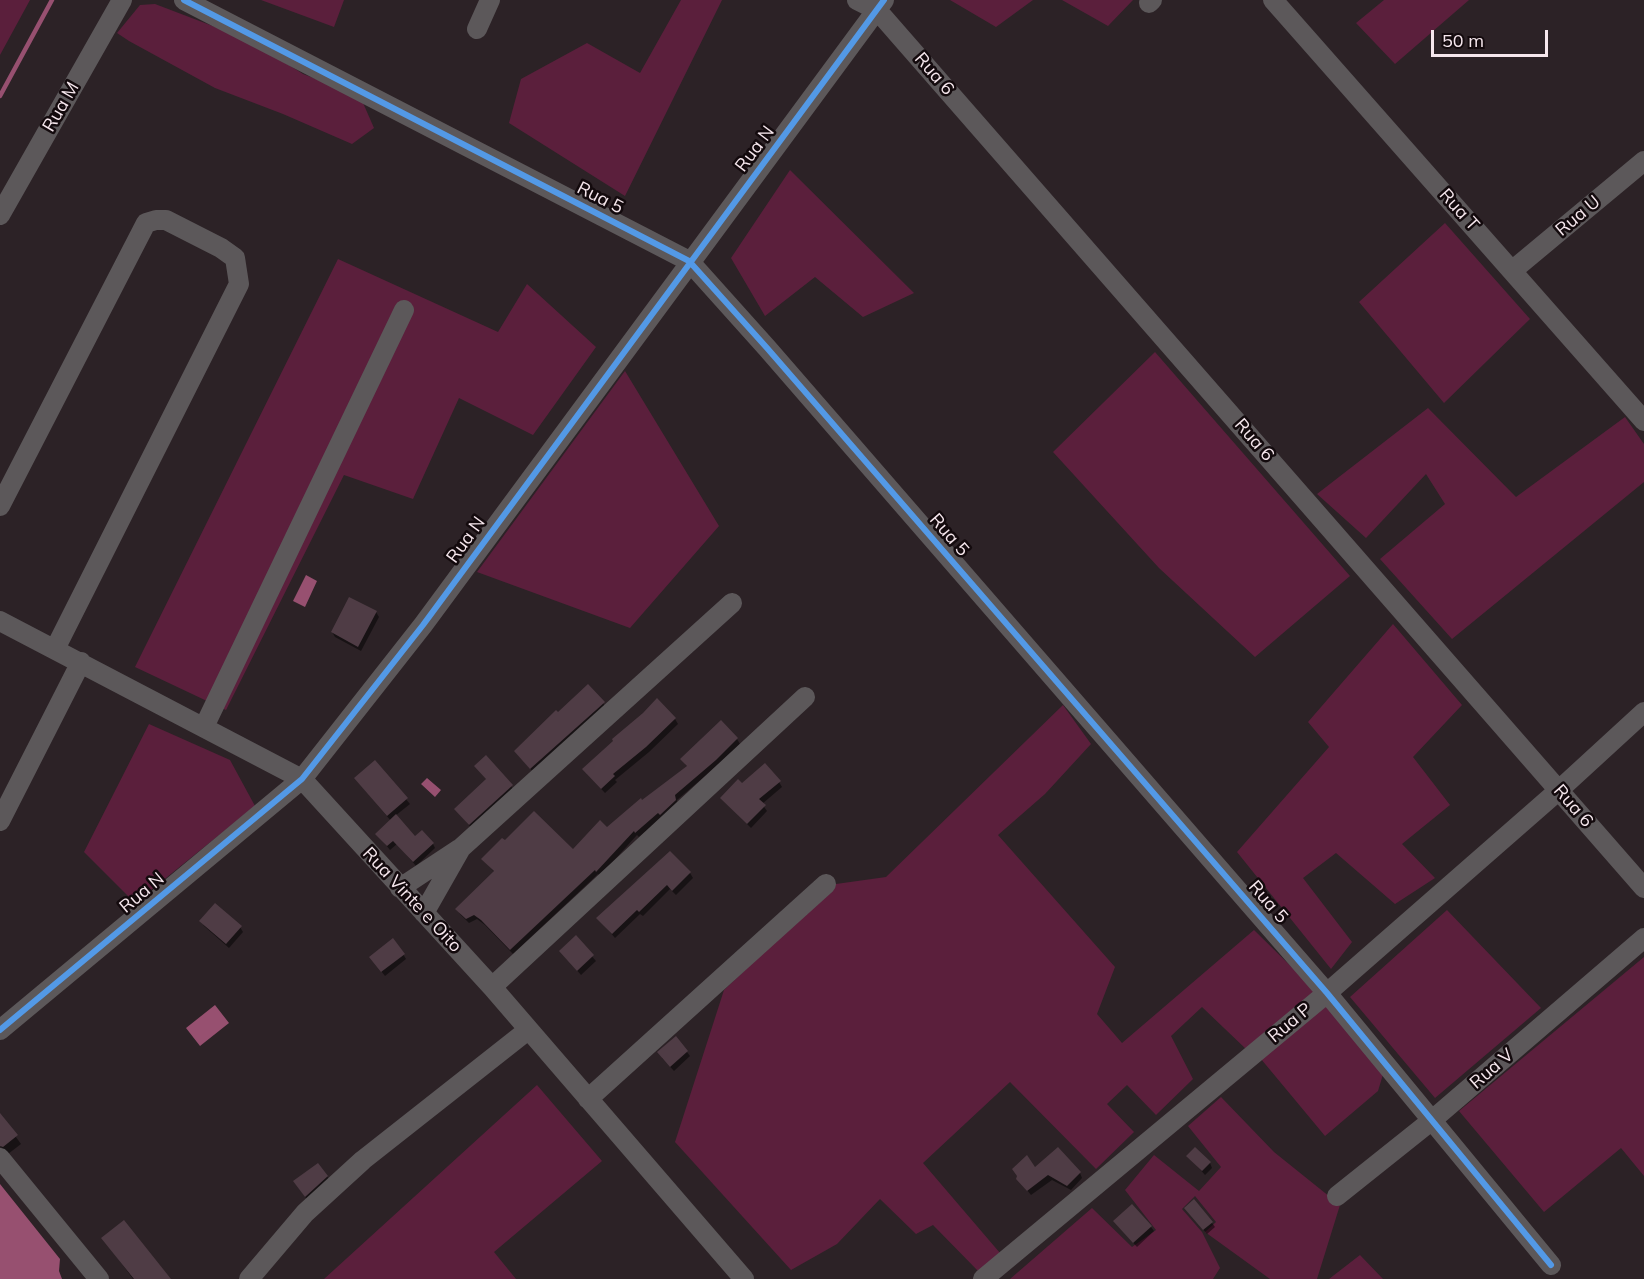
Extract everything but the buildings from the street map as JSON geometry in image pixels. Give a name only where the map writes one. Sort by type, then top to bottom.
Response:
[{"type":"street","name":"Rua M","points":[[0,215],[122,0]]},
{"type":"street","name":"Rua 5","points":[[184,0],[689,261],[783,366],[1327,993],[1551,1265]]},
{"type":"street","points":[[477,29],[490,0]]},
{"type":"street","name":"Rua 6","points":[[857,0],[881,5],[1644,888]]},
{"type":"street","name":"Rua T","points":[[1273,0],[1644,421]]},
{"type":"street","name":"Rua N","points":[[0,1030],[302,779],[423,625],[689,261],[881,5]]},
{"type":"street","name":"Rua U","points":[[1513,270],[1644,161]]},
{"type":"street","points":[[0,506],[146,223],[166,220],[236,258],[239,284],[55,649]]},
{"type":"street","points":[[204,727],[404,310]]},
{"type":"street","points":[[400,888],[461,848],[732,603]]},
{"type":"street","name":"Rua Vinte e Oito","points":[[0,621],[302,779],[492,987],[744,1279]]},
{"type":"street","points":[[0,820],[81,662]]},
{"type":"street","points":[[492,987],[805,697]]},
{"type":"street","name":"Rua P","points":[[983,1279],[1327,993],[1559,790],[1644,712]]},
{"type":"street","points":[[424,913],[461,848]]},
{"type":"street","points":[[588,1100],[826,884]]},
{"type":"street","name":"Rua V","points":[[1337,1196],[1431,1121],[1644,938]]},
{"type":"street","points":[[249,1279],[305,1213],[363,1160],[528,1030]]},
{"type":"street","points":[[0,1158],[99,1279]]},
{"type":"shaded area","points":[[0,0],[30,0],[0,55]]},
{"type":"shaded area","points":[[261,0],[344,0],[334,27]]},
{"type":"shaded area","points":[[681,0],[722,0],[625,196],[509,123],[521,79],[587,43],[640,73]]},
{"type":"shaded area","points":[[950,0],[1033,0],[996,27]]},
{"type":"shaded area","points":[[1062,0],[1133,0],[1108,26]]},
{"type":"shaded area","points":[[1384,0],[1469,0],[1395,64],[1356,23]]},
{"type":"shaded area","points":[[155,4],[252,41],[303,74],[360,96],[374,128],[352,144],[215,88],[117,33],[140,5]]},
{"type":"shaded area","points":[[790,170],[914,293],[863,317],[815,277],[765,316],[731,258]]},
{"type":"shaded area","points":[[1445,223],[1530,319],[1444,403],[1359,302]]},
{"type":"shaded area","points":[[338,259],[498,332],[527,284],[596,347],[533,435],[459,398],[413,499],[344,475],[226,710],[135,667]]},
{"type":"shaded area","points":[[1155,352],[1350,576],[1255,657],[1159,568],[1053,452]]},
{"type":"shaded area","points":[[625,371],[719,526],[630,628],[477,572]]},
{"type":"shaded area","points":[[1428,408],[1516,497],[1625,417],[1644,444],[1644,482],[1452,639],[1380,559],[1445,504],[1426,474],[1366,538],[1317,494]]},
{"type":"shaded area","points":[[306,575],[317,581],[305,607],[293,601]]},
{"type":"shaded area","points":[[1393,624],[1462,705],[1413,757],[1450,805],[1402,844],[1435,878],[1395,904],[1336,853],[1303,878],[1352,942],[1331,969],[1237,852],[1329,747],[1308,722]]},
{"type":"shaded area","points":[[1063,705],[1091,744],[1045,794],[998,835],[1115,967],[1097,1014],[1122,1043],[1254,930],[1316,991],[1247,1050],[1202,1007],[1171,1036],[1193,1079],[1156,1115],[1127,1085],[1107,1104],[1134,1132],[1096,1169],[1010,1082],[923,1163],[1000,1253],[979,1272],[933,1225],[916,1234],[880,1199],[837,1244],[791,1270],[675,1142],[724,990],[836,884],[886,877]]},
{"type":"shaded area","points":[[149,724],[230,760],[255,806],[135,903],[84,852]]},
{"type":"shaded area","points":[[427,778],[441,790],[435,797],[421,784]]},
{"type":"shaded area","points":[[1447,910],[1541,1008],[1435,1098],[1350,997]]},
{"type":"shaded area","points":[[1644,957],[1644,1176],[1621,1148],[1544,1212],[1459,1111]]},
{"type":"shaded area","points":[[1330,1002],[1384,1071],[1378,1091],[1325,1136],[1261,1059]]},
{"type":"shaded area","points":[[215,1005],[229,1023],[200,1046],[186,1028]]},
{"type":"shaded area","points":[[537,1085],[602,1161],[494,1252],[516,1279],[324,1279]]},
{"type":"shaded area","points":[[1221,1097],[1274,1152],[1340,1205],[1317,1279],[1270,1279],[1205,1232],[1216,1222],[1195,1196],[1182,1209],[1202,1232],[1220,1268],[1213,1279],[1010,1279],[1092,1208],[1132,1247],[1156,1230],[1125,1190],[1154,1155],[1199,1191],[1221,1167],[1188,1126]]},
{"type":"shaded area","points":[[0,1184],[60,1259],[59,1271],[62,1279],[0,1279]]},
{"type":"shaded area","points":[[1360,1255],[1383,1279],[1329,1279]]},
{"type":"waterway","points":[[0,96],[52,0]]},
{"type":"cycle path","points":[[184,0],[689,261],[1327,993],[1551,1265]]},
{"type":"cycle path","points":[[0,1030],[302,779],[423,625],[884,0]]}]
